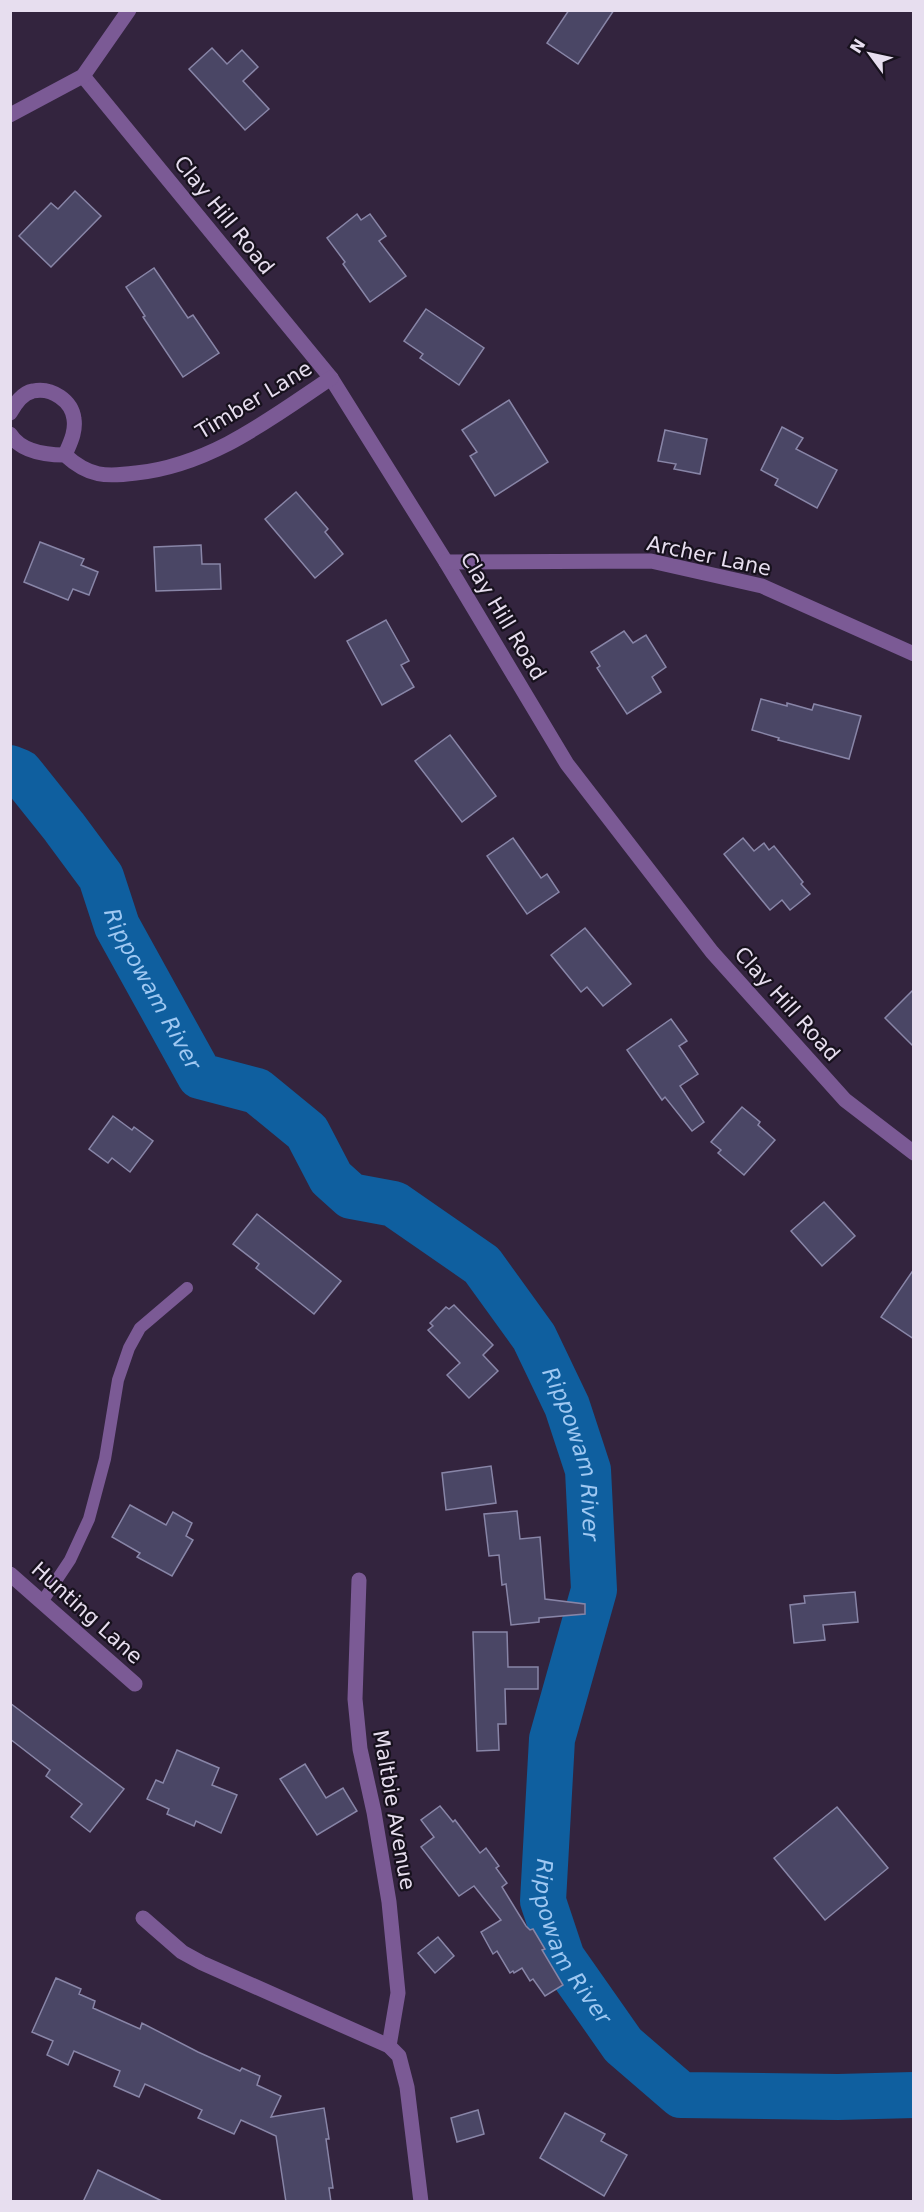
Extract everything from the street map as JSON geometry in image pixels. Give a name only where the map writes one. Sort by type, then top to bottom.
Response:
[{"type":"street","points":[[10,115],[83,76],[129,10]]},
{"type":"street","name":"Clay Hill Road","points":[[83,76],[331,378],[446,562],[567,764],[712,952],[845,1100],[914,1153]]},
{"type":"street","name":"Timber Lane","points":[[10,434],[14,440],[29,450],[50,455],[65,455],[78,467],[108,476],[163,470],[208,454],[259,426],[331,378]]},
{"type":"street","points":[[10,413],[21,397],[32,391],[48,391],[62,398],[71,407],[74,420],[74,434],[65,455]]},
{"type":"street","name":"Archer Lane","points":[[446,562],[651,561],[762,586],[914,654]]},
{"type":"street","name":"Hunting Lane","points":[[10,1574],[135,1684]]},
{"type":"street","name":"Maltbie Avenue","points":[[359,1580],[355,1699],[360,1749],[374,1812],[389,1902],[398,1993],[389,2046]]},
{"type":"street","points":[[143,1918],[182,1952],[201,1963],[389,2046],[399,2056],[407,2087],[422,2202]]},
{"type":"lane","points":[[42,1602],[70,1560],[89,1519],[105,1459],[118,1380],[129,1348],[140,1328],[187,1288]]},
{"type":"building","points":[[569,10],[614,10],[578,64],[547,43]]},
{"type":"building","points":[[212,48],[227,64],[242,50],[258,67],[243,81],[269,109],[245,130],[189,69]]},
{"type":"building","points":[[75,191],[101,216],[51,267],[19,236],[51,203],[58,209]]},
{"type":"building","points":[[357,214],[361,220],[370,214],[386,236],[379,241],[406,276],[370,302],[327,238]]},
{"type":"building","points":[[154,268],[188,318],[193,315],[219,353],[183,377],[126,287]]},
{"type":"building","points":[[426,309],[484,348],[459,385],[420,358],[423,354],[404,341]]},
{"type":"building","points":[[509,400],[548,462],[495,496],[470,456],[477,452],[462,430]]},
{"type":"building","points":[[782,427],[803,438],[796,449],[837,470],[817,508],[775,485],[778,479],[761,470]]},
{"type":"building","points":[[665,430],[707,439],[700,474],[674,469],[676,464],[658,461]]},
{"type":"building","points":[[296,492],[328,529],[325,532],[343,554],[315,578],[265,519]]},
{"type":"building","points":[[40,542],[84,559],[81,565],[98,572],[89,595],[73,589],[68,600],[24,582]]},
{"type":"building","points":[[201,545],[202,564],[220,564],[221,589],[156,591],[154,547]]},
{"type":"building","points":[[386,620],[409,661],[401,665],[414,687],[382,705],[347,641]]},
{"type":"building","points":[[624,631],[633,643],[646,635],[666,667],[652,677],[661,692],[627,714],[597,668],[600,666],[591,652]]},
{"type":"building","points":[[761,699],[812,710],[814,704],[861,716],[849,759],[778,740],[779,738],[752,730]]},
{"type":"building","points":[[450,735],[496,796],[462,822],[415,761]]},
{"type":"building","points":[[513,838],[541,878],[547,874],[559,892],[527,914],[487,856]]},
{"type":"building","points":[[743,838],[754,851],[764,843],[769,850],[774,846],[810,894],[790,910],[782,900],[770,910],[724,854]]},
{"type":"building","points":[[585,928],[631,984],[603,1006],[587,987],[581,992],[551,955]]},
{"type":"building","points":[[914,989],[914,1047],[885,1018]]},
{"type":"building","points":[[671,1019],[687,1041],[679,1046],[698,1074],[680,1086],[704,1122],[692,1131],[665,1097],[662,1100],[627,1050]]},
{"type":"building","points":[[742,1107],[760,1122],[758,1125],[775,1140],[744,1175],[718,1153],[721,1150],[711,1142]]},
{"type":"building","points":[[113,1116],[132,1130],[134,1127],[153,1141],[130,1172],[112,1158],[108,1163],[89,1149]]},
{"type":"building","points":[[824,1202],[855,1236],[822,1266],[791,1231]]},
{"type":"building","points":[[257,1214],[341,1281],[314,1314],[256,1268],[259,1264],[233,1244]]},
{"type":"building","points":[[914,1269],[914,1339],[881,1317]]},
{"type":"building","points":[[454,1305],[493,1345],[483,1355],[498,1371],[469,1398],[447,1375],[460,1363],[428,1330],[433,1326],[430,1323],[446,1307],[449,1309]]},
{"type":"building","points":[[491,1466],[496,1503],[446,1510],[442,1473]]},
{"type":"building","points":[[130,1505],[166,1525],[173,1512],[192,1523],[186,1536],[193,1540],[172,1576],[137,1557],[140,1553],[112,1537]]},
{"type":"building","points":[[517,1511],[520,1539],[540,1537],[545,1599],[585,1604],[585,1614],[539,1618],[539,1622],[511,1625],[506,1584],[502,1585],[499,1555],[489,1556],[484,1514]]},
{"type":"building","points":[[855,1592],[858,1622],[823,1625],[825,1640],[794,1643],[790,1605],[805,1603],[804,1596]]},
{"type":"building","points":[[473,1632],[507,1632],[508,1667],[538,1667],[538,1689],[505,1689],[506,1724],[498,1724],[499,1750],[477,1751]]},
{"type":"building","points":[[10,1703],[124,1789],[90,1832],[71,1817],[82,1804],[46,1776],[50,1770],[10,1739]]},
{"type":"building","points":[[177,1750],[219,1768],[212,1785],[237,1795],[221,1833],[196,1821],[194,1826],[167,1814],[169,1809],[147,1799],[156,1780],[163,1783]]},
{"type":"building","points":[[305,1764],[326,1798],[343,1788],[357,1811],[317,1835],[280,1779]]},
{"type":"building","points":[[440,1806],[453,1822],[455,1820],[480,1853],[486,1848],[499,1866],[496,1868],[507,1883],[502,1887],[526,1926],[530,1930],[533,1929],[545,1949],[542,1950],[563,1985],[545,1996],[533,1979],[530,1981],[522,1968],[510,1973],[497,1951],[493,1954],[481,1932],[501,1920],[474,1886],[459,1896],[421,1847],[434,1837],[421,1820]]},
{"type":"building","points":[[837,1807],[888,1868],[825,1920],[774,1858]]},
{"type":"building","points":[[438,1937],[454,1956],[435,1973],[418,1953]]},
{"type":"building","points":[[56,1978],[81,1989],[79,1994],[95,2001],[93,2008],[140,2029],[142,2023],[240,2071],[242,2068],[260,2076],[257,2085],[281,2096],[271,2117],[324,2108],[333,2188],[329,2188],[331,2202],[286,2202],[276,2136],[241,2120],[234,2134],[198,2118],[202,2110],[145,2084],[139,2097],[114,2086],[120,2071],[74,2051],[68,2065],[47,2055],[53,2041],[32,2032]]},
{"type":"building","points":[[478,2110],[484,2134],[457,2142],[451,2118]]},
{"type":"building","points":[[565,2113],[605,2134],[601,2141],[627,2155],[604,2196],[540,2158]]},
{"type":"building","points":[[98,2170],[164,2202],[83,2202]]},
{"type":"waterway","name":"Rippowam River","points":[[10,768],[20,772],[101,877],[117,926],[200,1076],[257,1091],[307,1132],[331,1178],[351,1196],[394,1204],[482,1265],[534,1337],[567,1406],[588,1470],[594,1590],[552,1739],[543,1901],[562,1958],[623,2045],[681,2095],[838,2097],[914,2095]]}]
